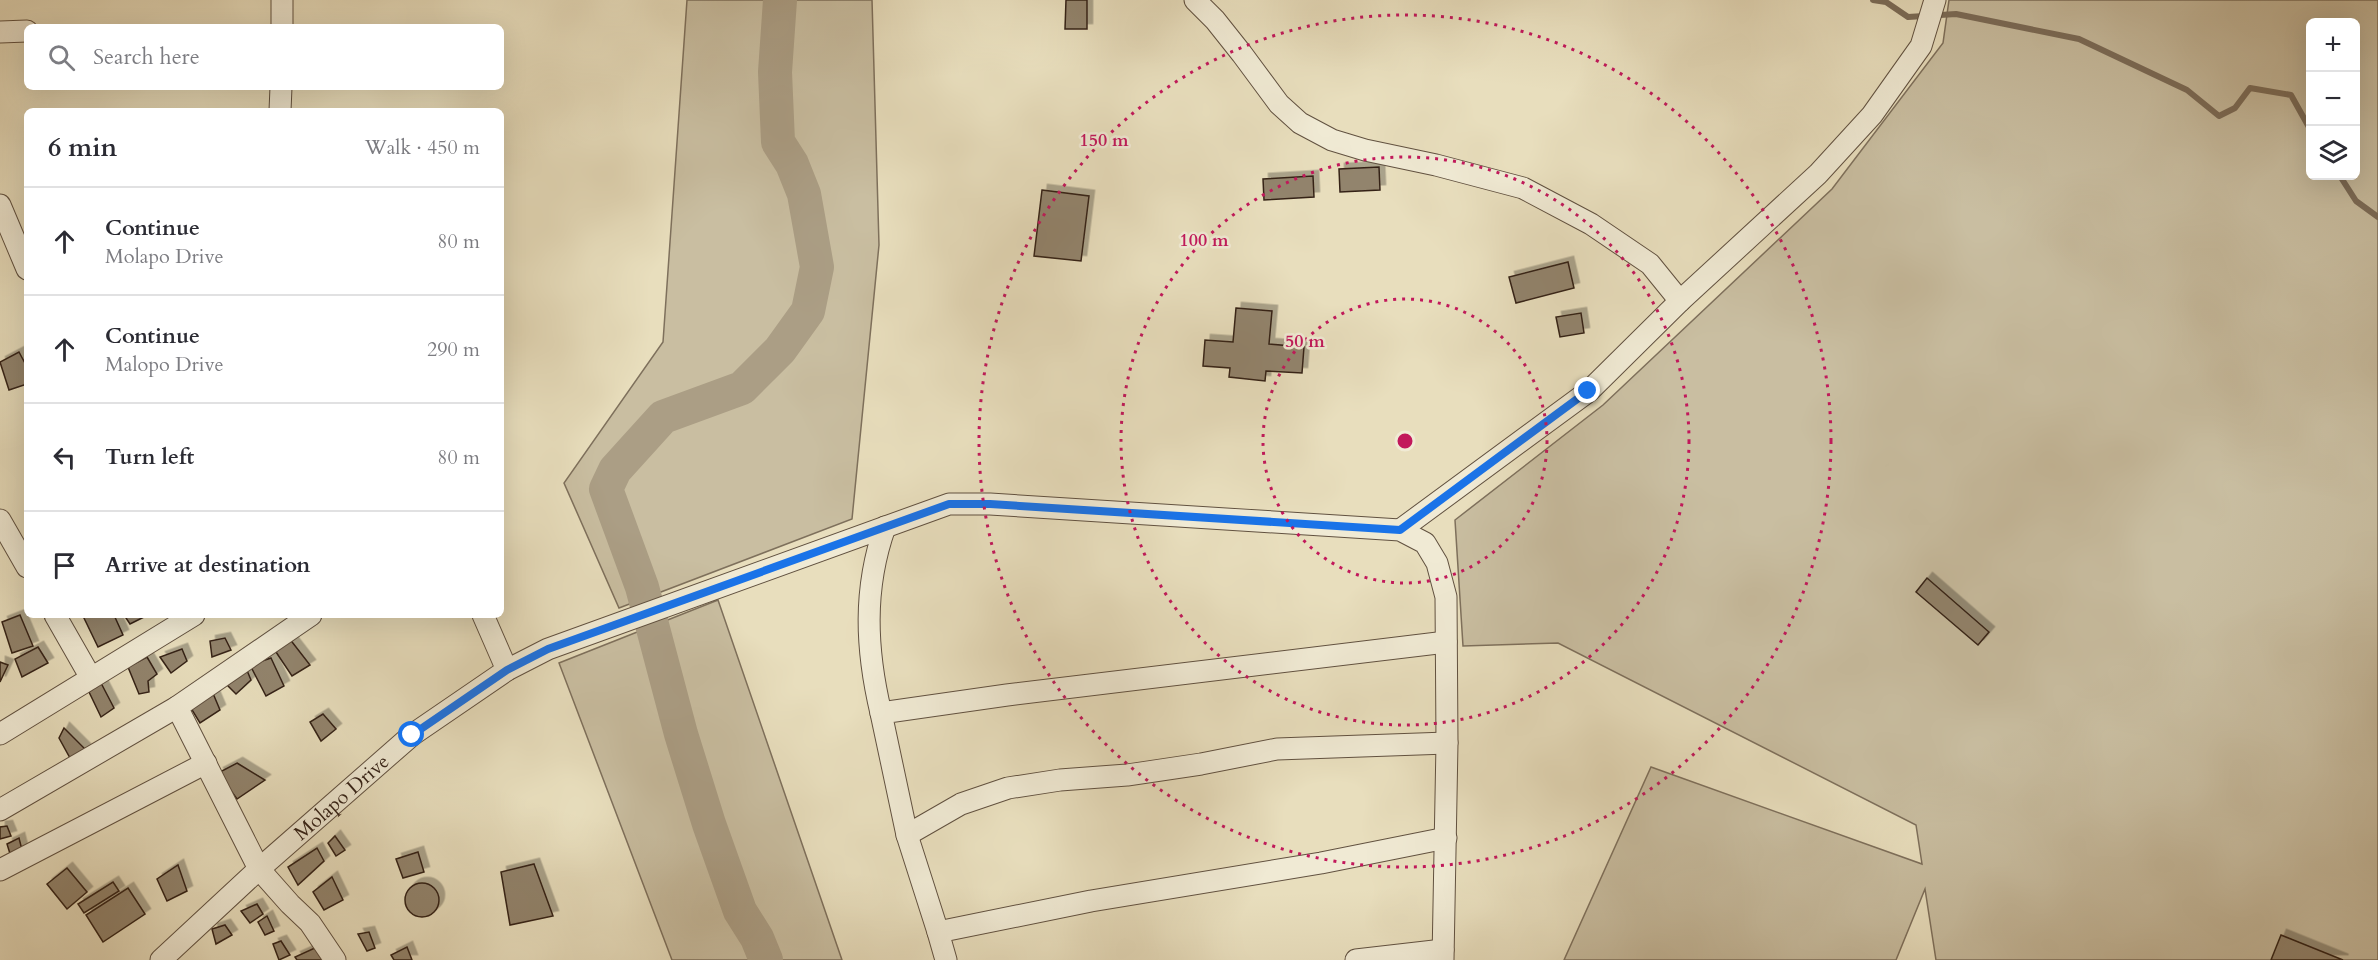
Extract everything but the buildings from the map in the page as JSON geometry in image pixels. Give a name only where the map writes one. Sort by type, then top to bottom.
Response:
[{"type":"street","points":[[282,0],[282,24]]},
{"type":"street","points":[[1195,0],[1236,45],[1279,104],[1300,123],[1332,140],[1365,150],[1436,165],[1523,188],[1591,224],[1650,264],[1680,301]]},
{"type":"street","points":[[1356,960],[1443,955],[1447,743],[1446,597],[1437,563],[1425,543],[1400,530],[1588,391],[1680,301],[1818,174],[1872,115],[1921,46],[1935,0]]},
{"type":"street","points":[[0,32],[24,31]]},
{"type":"street","points":[[280,108],[281,90]]},
{"type":"street","points":[[0,205],[24,261]]},
{"type":"street","name":"Molapo Drive","points":[[161,960],[259,869],[412,735],[507,670],[548,649],[885,526],[949,504],[990,504],[1400,530]]},
{"type":"street","points":[[0,520],[24,562]]},
{"type":"street","points":[[885,526],[877,549],[870,585],[867,619],[870,656],[907,835],[946,960]]},
{"type":"street","points":[[57,618],[91,678]]},
{"type":"street","points":[[0,734],[185,618]]},
{"type":"street","points":[[0,810],[177,706],[307,618]]},
{"type":"street","points":[[484,618],[507,670]]},
{"type":"street","points":[[881,713],[1007,695],[1446,642]]},
{"type":"street","points":[[177,706],[259,869],[310,923],[336,960]]},
{"type":"street","points":[[907,835],[961,804],[1008,788],[1060,780],[1127,775],[1277,749],[1447,743]]},
{"type":"street","points":[[0,870],[206,763]]},
{"type":"street","points":[[938,932],[1090,901],[1322,863],[1446,838]]},
{"type":"shaded area","points":[[687,0],[872,0],[879,245],[852,519],[619,608],[564,483],[663,342]]},
{"type":"shaded area","points":[[1949,0],[2378,0],[2378,960],[1936,960],[1925,889],[1896,960],[1564,960],[1651,767],[1922,864],[1916,825],[1558,643],[1463,646],[1455,520],[1603,405],[1832,189],[1943,43]]},
{"type":"shaded area","points":[[718,600],[842,960],[672,960],[559,663]]},
{"type":"waterway","points":[[766,960],[757,938],[740,911],[709,824],[681,734],[642,587],[606,489],[615,470],[663,417],[742,388],[780,350],[808,311],[817,267],[804,194],[792,164],[778,142],[775,72],[780,0]]},
{"type":"waterway","points":[[1873,0],[1886,2],[1908,17],[1956,14],[2079,39],[2187,90],[2219,116],[2235,108],[2250,88],[2291,95],[2308,126]]},
{"type":"waterway","points":[[2343,180],[2356,201],[2378,217]]},
{"type":"route","points":[[412,735],[507,670],[548,649],[694,594],[949,504],[990,504],[1400,530],[1588,391]]}]
